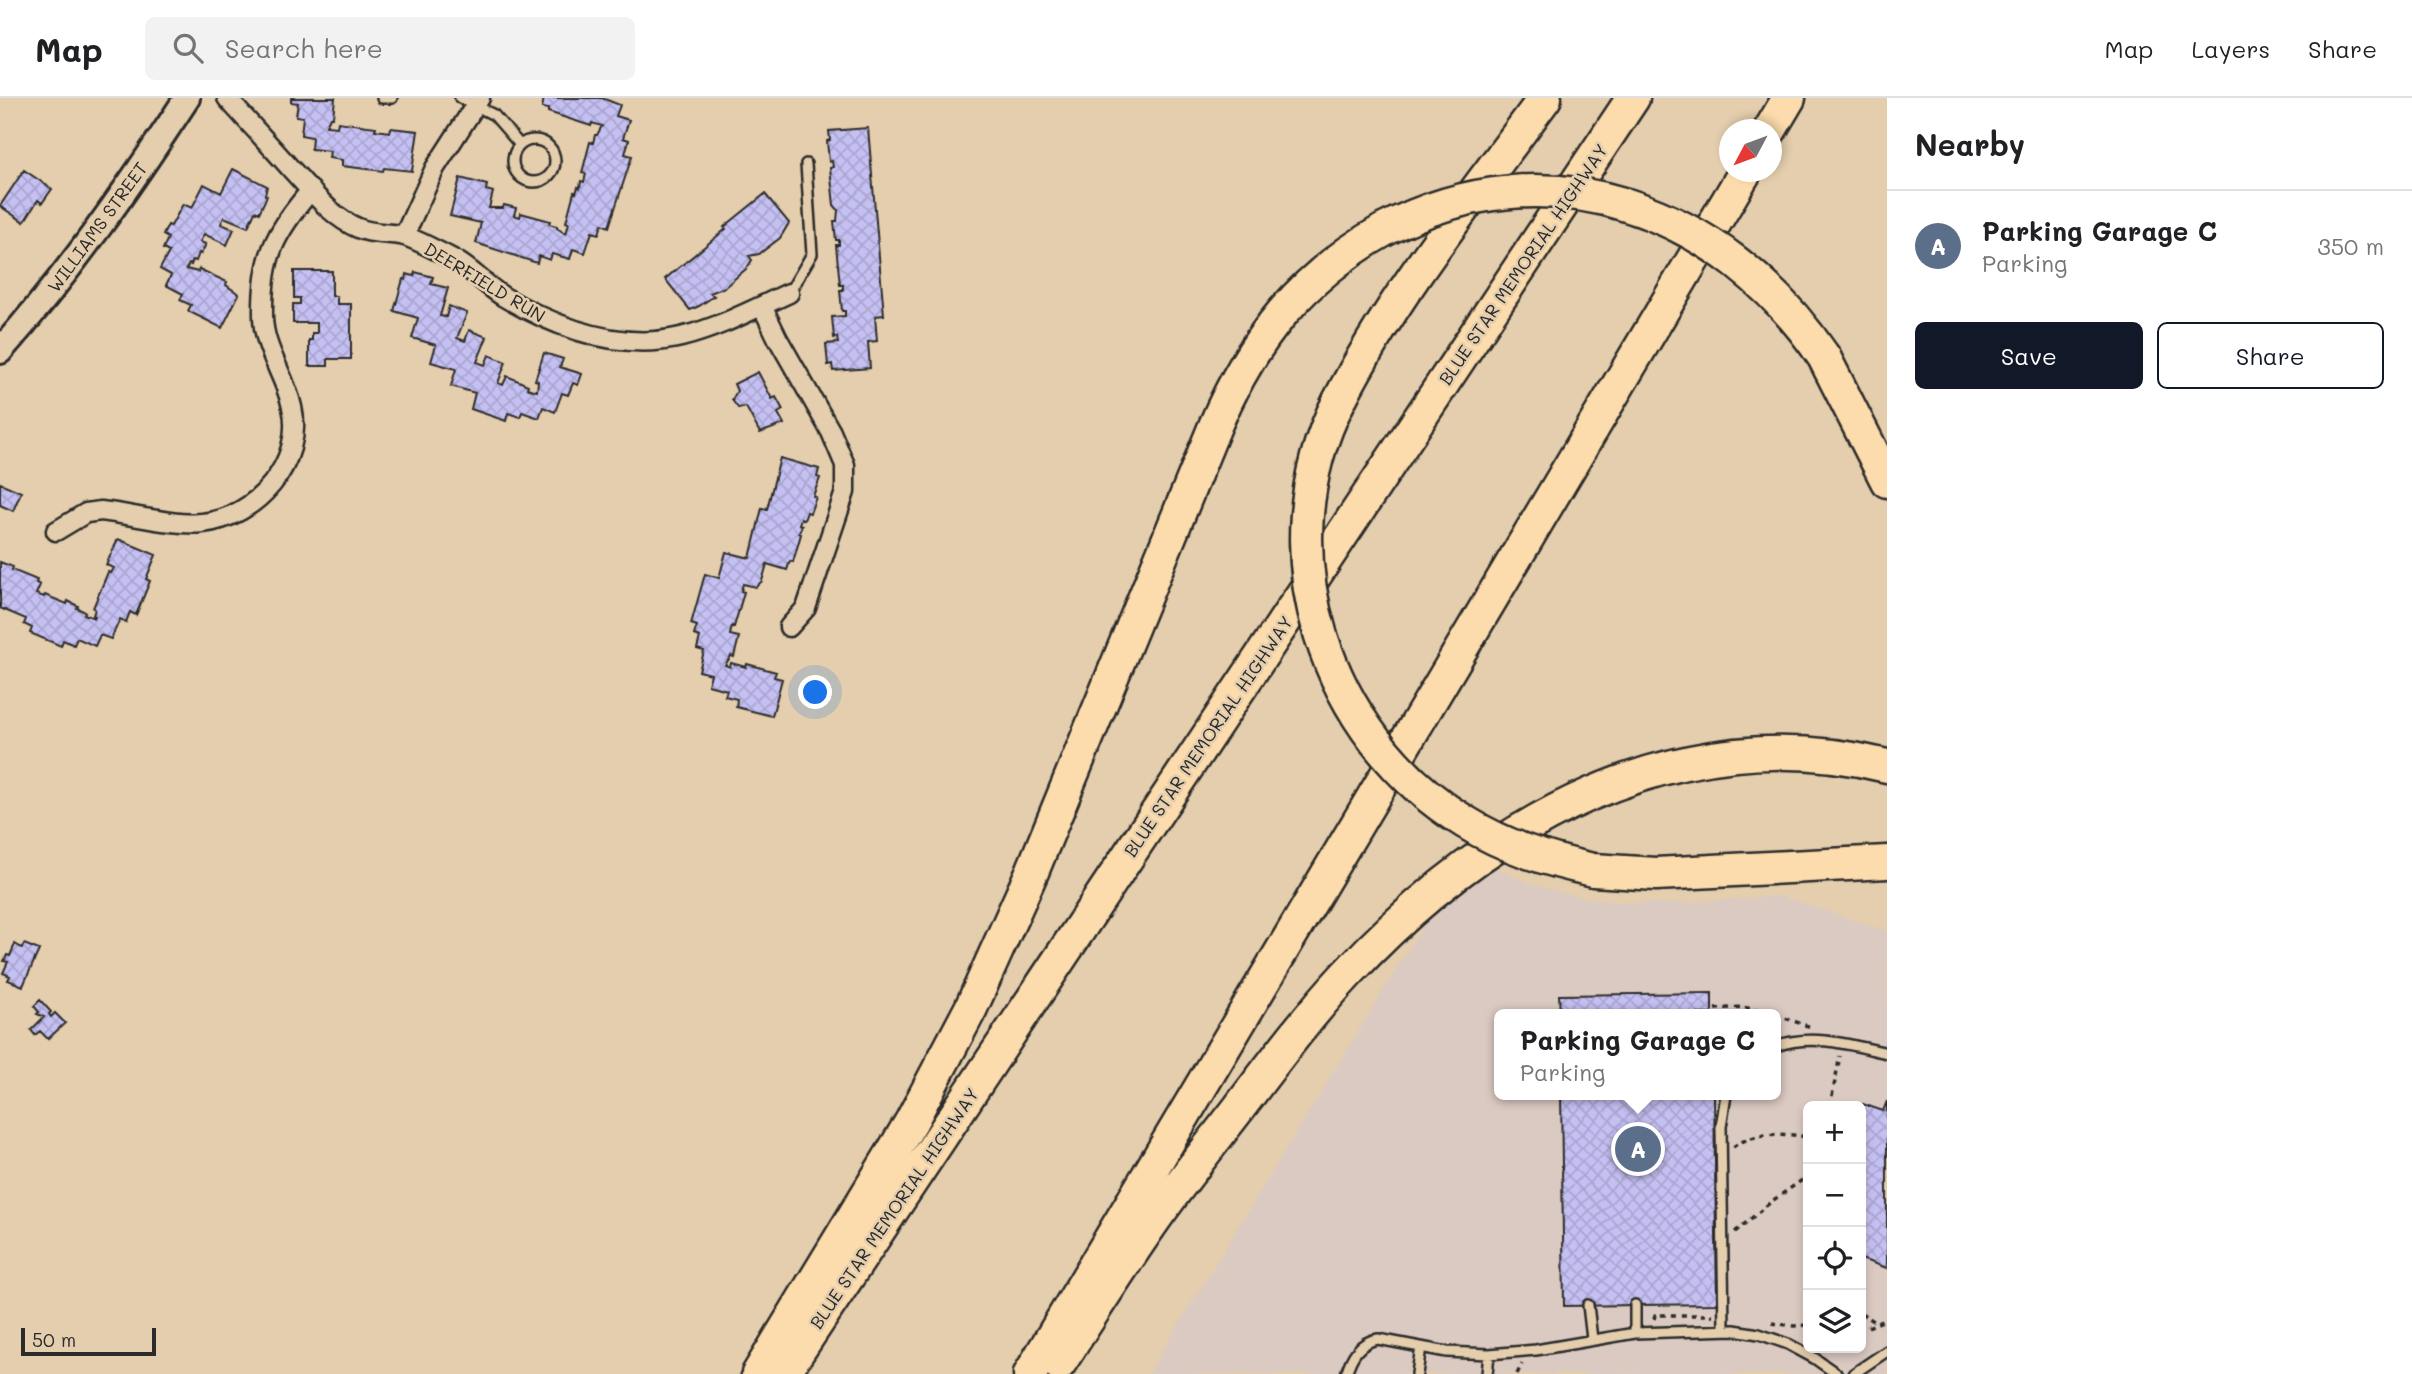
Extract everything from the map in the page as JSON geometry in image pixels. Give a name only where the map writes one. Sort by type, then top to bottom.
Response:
[{"type":"highway","points":[[1545,98],[1395,305],[1371,342],[1322,438],[1306,513],[1305,546],[1308,578],[1328,661],[1364,727],[1386,756],[1410,780],[1451,813],[1479,831],[1521,850],[1593,870],[1631,874],[1887,862]]},
{"type":"highway","name":"BLUE STAR MEMORIAL HIGHWAY","points":[[783,1374],[1633,98]]},
{"type":"highway","points":[[1777,119],[1789,98]]},
{"type":"highway","points":[[1030,1374],[1739,182]]},
{"type":"highway","points":[[758,1374],[905,1133],[971,1008],[1032,872],[1215,426],[1239,375],[1266,331],[1297,295],[1332,264],[1384,230],[1442,204],[1500,192],[1556,191],[1616,202],[1675,223],[1730,257],[1756,278],[1797,320],[1824,357],[1887,481]]},
{"type":"highway","points":[[1052,1374],[1160,1212],[1309,1017],[1387,934],[1469,865],[1525,827],[1572,802],[1617,782],[1672,765],[1735,755],[1780,752],[1827,755],[1887,765]]},
{"type":"street","name":"WILLIAMS STREET","points":[[0,351],[53,290],[117,204],[187,98]]},
{"type":"street","name":"DEERFIELD RUN","points":[[227,98],[339,218],[359,229],[404,236],[456,260],[500,295],[541,316],[590,335],[624,342],[651,342],[681,337],[720,324],[789,293]]},
{"type":"street","points":[[404,236],[435,167],[472,100]]},
{"type":"street","points":[[56,531],[86,513],[101,511],[201,524],[222,519],[248,507],[266,492],[285,466],[294,426],[293,407],[268,346],[262,319],[264,280],[271,248],[286,220],[311,190]]},
{"type":"street","points":[[762,306],[831,432],[845,465],[845,492],[806,608],[789,627]]},
{"type":"lane","points":[[382,98],[392,98]]},
{"type":"lane","points":[[472,100],[494,115],[520,145]]},
{"type":"lane","points":[[531,139],[550,147],[555,166],[547,178],[541,181],[526,181],[516,172],[513,158],[520,145],[531,139]]},
{"type":"lane","points":[[789,293],[812,254],[806,164]]},
{"type":"lane","points":[[1781,1045],[1798,1040],[1824,1041],[1887,1053]]},
{"type":"lane","points":[[1724,1329],[1722,1118],[1725,1100]]},
{"type":"lane","points":[[1635,1305],[1635,1334]]},
{"type":"lane","points":[[1588,1306],[1592,1339]]},
{"type":"lane","points":[[1346,1374],[1354,1353],[1371,1340],[1384,1339],[1457,1353],[1489,1354],[1536,1350],[1635,1334],[1724,1329],[1751,1332],[1778,1340],[1806,1353],[1837,1374]]},
{"type":"lane","points":[[1417,1374],[1421,1347]]},
{"type":"lane","points":[[1853,1374],[1887,1351]]},
{"type":"lane","points":[[1487,1374],[1489,1354]]},
{"type":"path","points":[[1715,1009],[1752,1009]]},
{"type":"path","points":[[1722,1155],[1742,1141],[1760,1134],[1803,1137]]},
{"type":"path","points":[[1735,1245],[1735,1231],[1803,1180]]},
{"type":"path","points":[[1866,1316],[1877,1323]]},
{"type":"path","points":[[1868,1327],[1887,1319]]},
{"type":"shaded area","points":[[1489,867],[1532,884],[1575,896],[1616,902],[1667,904],[1781,896],[1887,931],[1887,1374],[1148,1374],[1426,921]]},
{"type":"building","points":[[291,98],[335,98],[333,117],[330,117],[326,126],[337,127],[338,122],[376,127],[375,130],[390,132],[391,128],[418,131],[412,171],[342,166],[342,160],[329,158],[330,151],[311,149],[312,137],[301,135],[303,117],[296,116],[298,103],[291,102]]},
{"type":"building","points":[[544,98],[602,98],[620,105],[616,116],[629,120],[623,138],[629,140],[625,154],[632,156],[609,227],[602,224],[599,234],[592,232],[585,253],[573,249],[570,259],[552,254],[550,260],[539,256],[537,263],[476,243],[481,223],[450,216],[460,178],[487,185],[486,190],[493,192],[489,208],[503,208],[504,205],[516,208],[514,215],[520,217],[521,213],[550,221],[549,224],[557,226],[566,234],[569,223],[566,222],[574,192],[580,188],[581,181],[584,182],[586,174],[582,173],[590,142],[593,143],[602,126],[592,123],[591,126],[548,112],[548,109],[542,108]]},
{"type":"building","points":[[868,128],[884,315],[875,316],[877,341],[868,342],[870,368],[833,371],[832,364],[828,365],[826,344],[838,343],[837,337],[834,338],[832,317],[845,316],[845,311],[842,311],[840,290],[843,290],[843,285],[840,285],[836,245],[839,245],[839,240],[836,240],[834,221],[837,221],[838,210],[834,205],[830,168],[833,167],[832,161],[829,162],[827,141],[830,140],[829,131]]},
{"type":"building","points":[[233,169],[267,186],[267,196],[259,213],[255,211],[248,227],[224,217],[221,224],[234,229],[227,245],[204,234],[200,242],[206,244],[201,254],[199,253],[196,261],[193,260],[186,269],[198,272],[199,269],[227,282],[226,285],[239,294],[222,328],[188,311],[191,305],[180,300],[183,294],[166,285],[171,275],[160,269],[169,252],[163,249],[168,238],[163,235],[183,204],[192,208],[204,184],[221,193]]},
{"type":"building","points":[[24,170],[52,189],[42,203],[38,200],[24,222],[0,206]]},
{"type":"building","points":[[765,194],[789,223],[780,238],[759,254],[749,256],[752,260],[747,268],[725,287],[710,293],[714,296],[690,310],[665,279]]},
{"type":"building","points":[[294,271],[332,271],[332,296],[337,296],[337,304],[351,304],[351,359],[328,359],[328,366],[309,366],[309,340],[312,340],[312,333],[317,333],[317,323],[293,323],[293,304],[300,304],[300,298],[294,298]]},
{"type":"building","points":[[415,272],[433,277],[431,284],[448,288],[440,316],[446,317],[449,306],[467,313],[457,338],[465,341],[469,330],[487,337],[477,362],[485,365],[489,355],[506,362],[498,383],[503,385],[507,376],[537,391],[538,381],[535,380],[544,353],[563,359],[560,367],[582,374],[578,385],[573,383],[568,395],[562,393],[555,412],[543,407],[539,418],[522,412],[520,417],[508,413],[506,421],[471,409],[475,393],[451,386],[456,369],[431,362],[436,345],[412,338],[418,318],[394,311],[403,279],[406,280],[407,274],[414,276]]},
{"type":"building","points":[[758,372],[772,399],[776,397],[783,410],[778,413],[784,424],[760,433],[746,407],[738,408],[732,400],[737,391],[734,384]]},
{"type":"building","points":[[780,458],[819,469],[817,477],[820,478],[813,496],[816,497],[810,513],[807,512],[804,520],[801,518],[801,534],[793,562],[790,561],[787,570],[767,564],[762,581],[756,587],[743,584],[741,591],[744,592],[730,635],[739,637],[734,657],[731,656],[725,665],[730,667],[731,663],[746,667],[747,664],[776,672],[774,677],[782,679],[772,716],[736,707],[737,699],[725,696],[727,690],[708,685],[711,674],[699,671],[704,651],[697,649],[700,637],[694,635],[697,626],[691,624],[705,574],[719,578],[726,552],[750,558],[762,508],[767,509]]},
{"type":"building","points":[[0,483],[21,492],[13,511],[0,505]]},
{"type":"building","points":[[118,539],[156,555],[146,579],[150,581],[136,615],[130,612],[126,622],[120,619],[111,639],[100,635],[95,646],[77,638],[74,645],[63,640],[61,646],[30,633],[32,628],[24,624],[26,619],[0,608],[0,562],[37,580],[36,583],[40,585],[36,594],[67,604],[68,601],[78,606],[84,614],[94,618],[93,608],[108,572],[111,573],[114,568],[106,565]]},
{"type":"building","points":[[15,944],[22,948],[24,944],[39,950],[23,986],[8,980],[10,976],[3,973],[8,962],[4,961],[7,955],[10,956]]},
{"type":"building","points":[[1712,993],[1712,1009],[1560,1009],[1559,995]]},
{"type":"building","points":[[40,1000],[51,1012],[51,1017],[55,1013],[65,1023],[48,1039],[40,1031],[35,1035],[31,1030],[44,1017],[37,1014],[39,1012],[34,1006]]},
{"type":"building","points":[[1561,1100],[1714,1100],[1717,1304],[1564,1306]]},
{"type":"building","points":[[1887,1101],[1887,1268],[1866,1261],[1866,1105],[1883,1111]]},
{"type":"place","name":"Parking Garage C","points":[[1638,1149]]}]
